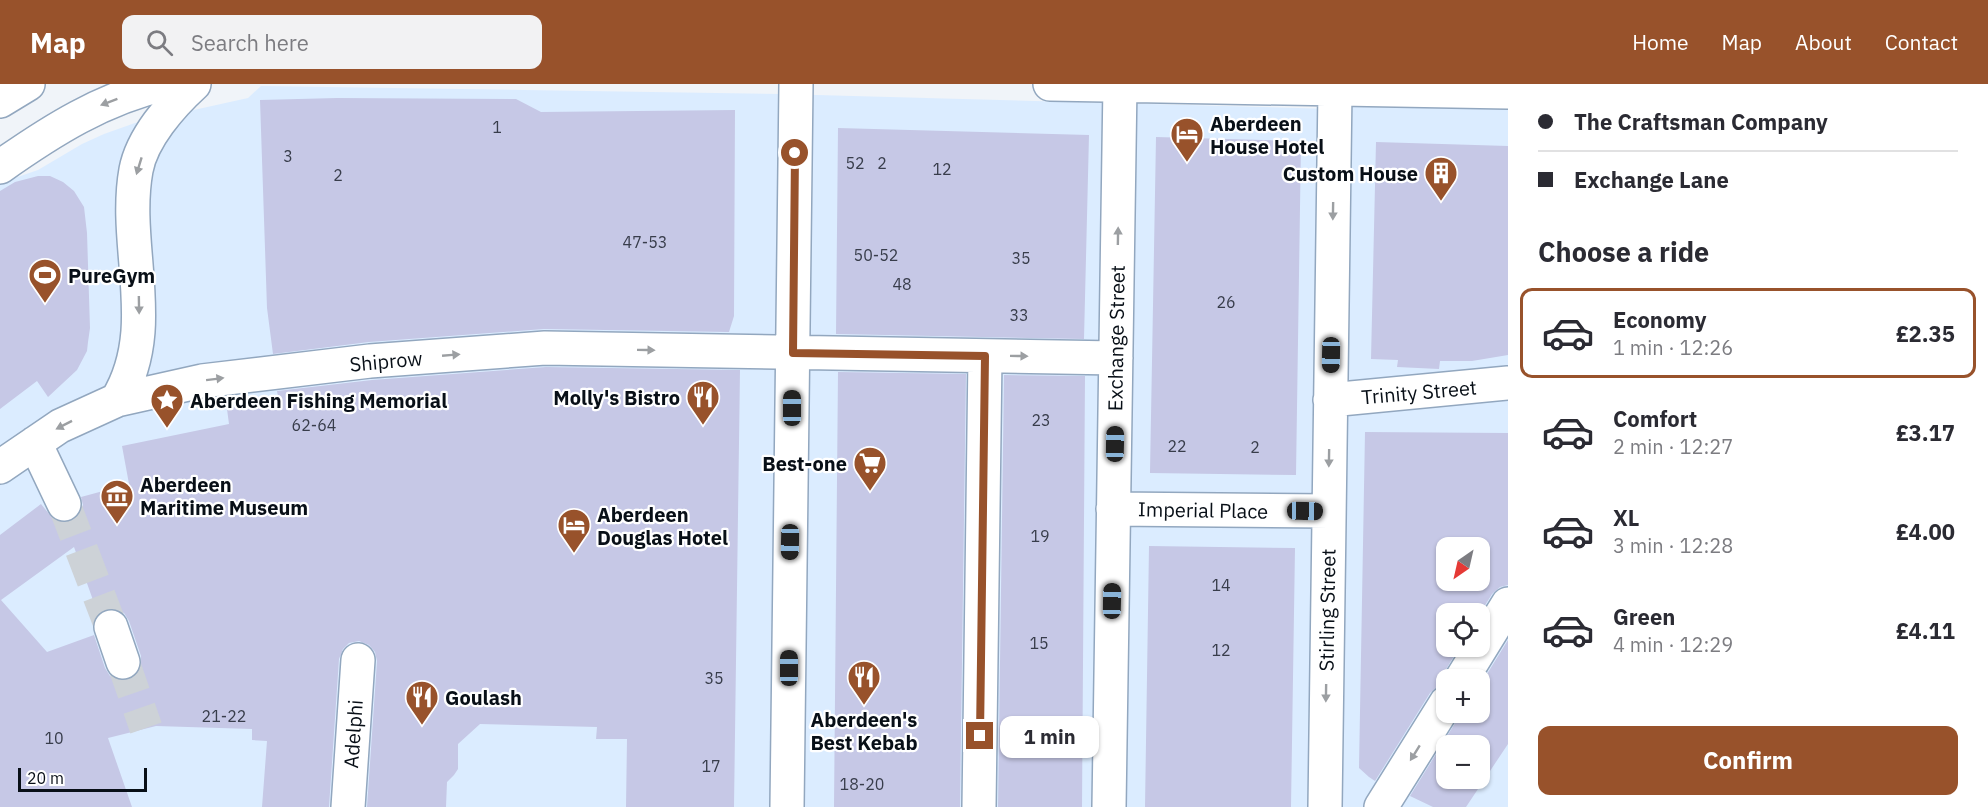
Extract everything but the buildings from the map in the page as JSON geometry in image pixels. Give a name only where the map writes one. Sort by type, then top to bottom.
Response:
[{"type":"street","points":[[0,101],[28,84]]},
{"type":"street","points":[[0,167],[35,142],[99,105],[142,89],[165,84]]},
{"type":"street","points":[[117,400],[132,371],[139,321],[133,205],[136,169],[155,129],[174,102],[195,84]]},
{"type":"street","points":[[787,807],[796,84]]},
{"type":"street","points":[[1050,84],[1335,90],[1506,89]]},
{"type":"street","name":"Exchange Street","points":[[1109,807],[1120,85]]},
{"type":"street","name":"Stirling Street","points":[[1325,807],[1335,90]]},
{"type":"street","name":"Shiprow","points":[[0,467],[60,426],[117,400],[202,381],[370,361],[527,349],[1116,358]]},
{"type":"street","points":[[979,807],[985,356]]},
{"type":"street","name":"Trinity Street","points":[[1330,400],[1508,383]]},
{"type":"street","points":[[35,443],[64,504]]},
{"type":"street","name":"Imperial Place","points":[[1113,509],[1329,511]]},
{"type":"street","points":[[1468,669],[1508,604]]},
{"type":"street","points":[[111,627],[123,662]]},
{"type":"street","name":"Adelphi","points":[[348,807],[358,660]]},
{"type":"street","points":[[1381,807],[1436,720]]},
{"type":"shaded area","points":[[1335,84],[1508,84],[1508,807],[0,807],[0,183],[38,170],[104,134],[135,123],[248,98],[261,86],[780,94],[1334,109]]},
{"type":"tunnel","points":[[64,504],[111,627]]},
{"type":"tunnel","points":[[123,662],[146,728]]},
{"type":"place","name":"Aberdeen House Hotel","points":[[1187,163]]},
{"type":"place","name":"Custom House","points":[[1441,202]]},
{"type":"place","name":"PureGym","points":[[45,304]]},
{"type":"place","name":"Molly's Bistro","points":[[703,426]]},
{"type":"place","name":"Aberdeen Fishing Memorial","points":[[167,429]]},
{"type":"place","name":"Best-one","points":[[870,492]]},
{"type":"place","name":"Aberdeen Maritime Museum","points":[[117,525]]},
{"type":"place","name":"Aberdeen Douglas Hotel","points":[[574,554]]},
{"type":"place","name":"Aberdeen's Best Kebab","points":[[864,706]]},
{"type":"place","name":"Goulash","points":[[422,726]]},
{"type":"route","points":[[795,153],[793,353],[985,356],[980,736]]}]
